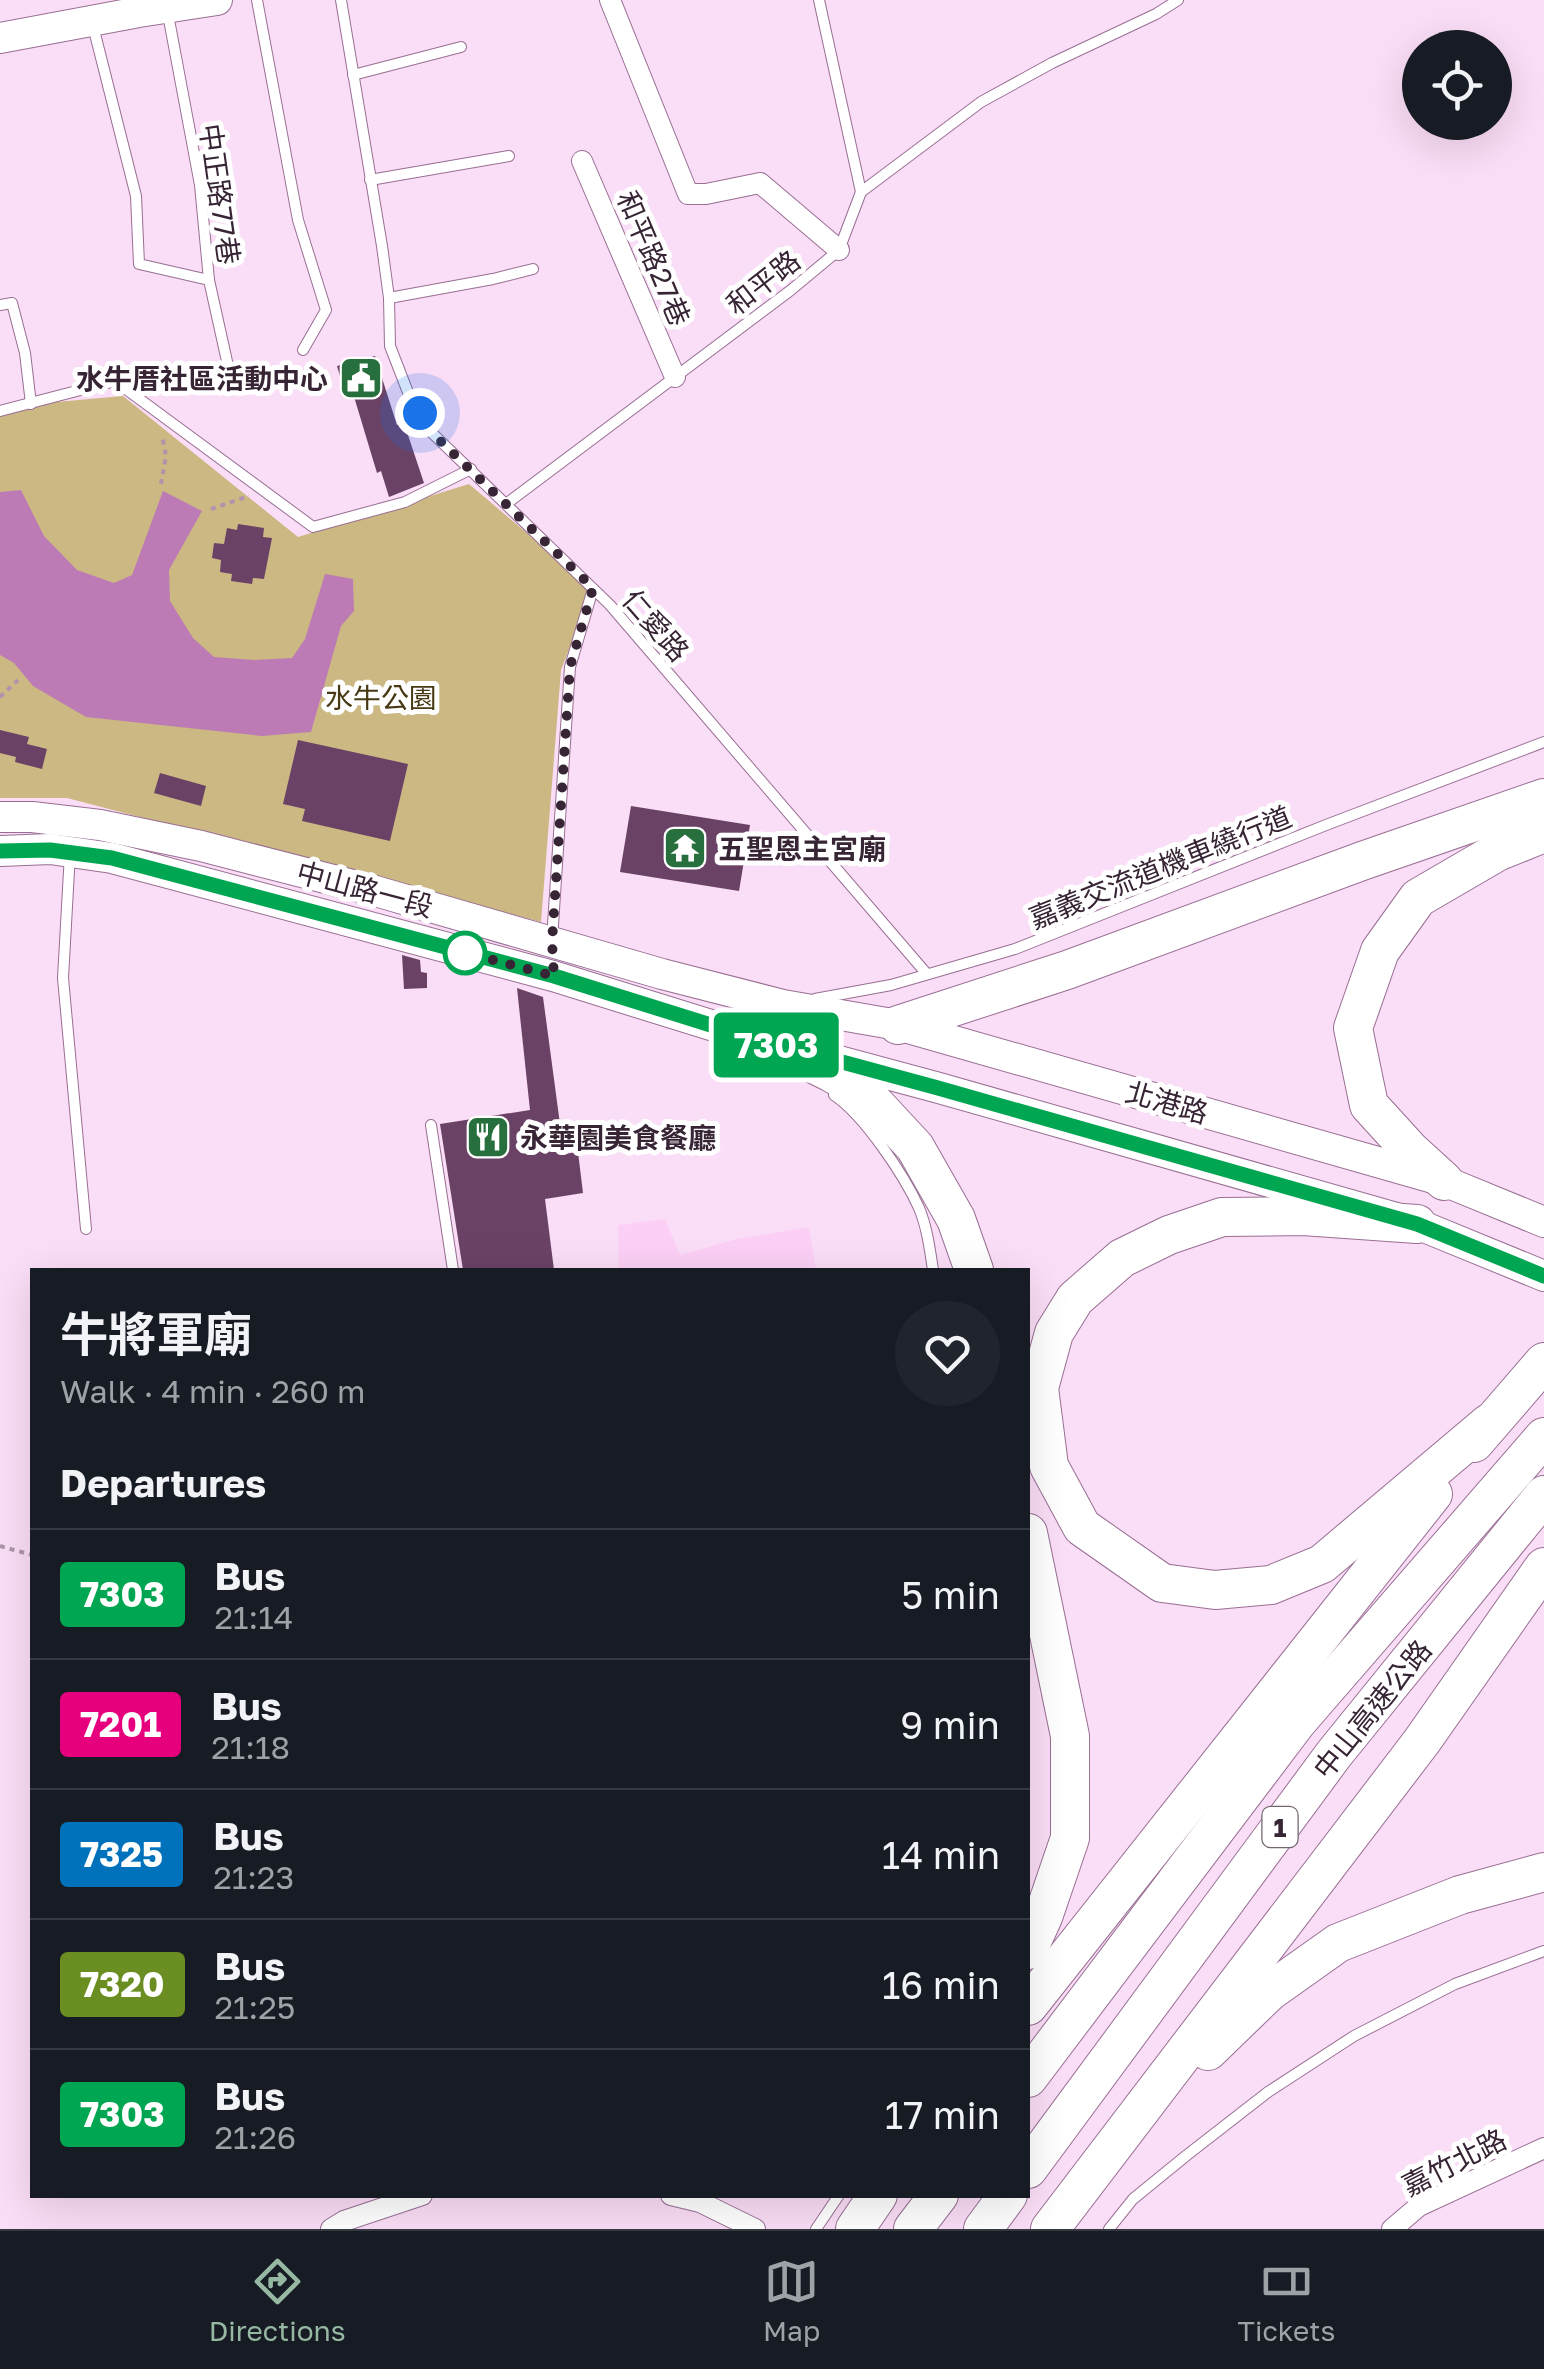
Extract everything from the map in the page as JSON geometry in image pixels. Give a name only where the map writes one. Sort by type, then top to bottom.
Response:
[{"type":"highway","points":[[898,1025],[1067,970],[1544,798]]},
{"type":"highway","points":[[1444,1180],[1369,1105],[1353,1028],[1380,951],[1418,898],[1497,852],[1544,834]]},
{"type":"highway","points":[[770,1049],[830,1072],[863,1092],[915,1146],[956,1220],[973,1268]]},
{"type":"highway","points":[[1417,1224],[1304,1216],[1222,1217],[1169,1235],[1122,1258],[1074,1300],[1054,1333],[1039,1388],[1048,1466],[1082,1527],[1162,1583],[1215,1590],[1272,1585],[1322,1564],[1489,1423]]},
{"type":"highway","points":[[1030,2003],[1489,1423],[1544,1362]]},
{"type":"highway","name":"中山高速公路","points":[[1030,2075],[1297,1722],[1544,1437]]},
{"type":"highway","name":"中山高速公路","points":[[1030,2166],[1334,1754],[1544,1495]]},
{"type":"highway","points":[[1030,1543],[1070,1736],[1070,1838],[1030,1946]]},
{"type":"highway","points":[[1050,2229],[1422,1742],[1544,1567]]},
{"type":"highway","points":[[1050,2229],[1186,2072],[1270,1992],[1338,1942],[1460,1895],[1544,1872]]},
{"type":"highway","points":[[855,2229],[876,2198]]},
{"type":"highway","points":[[913,2229],[936,2198]]},
{"type":"highway","points":[[983,2229],[1006,2198]]},
{"type":"main road","points":[[0,38],[217,0]]},
{"type":"main road","name":"中山路一段","points":[[0,818],[32,817],[100,825],[201,846],[784,1004]]},
{"type":"main road","name":"中山路一段","points":[[0,851],[50,850],[112,858],[456,956],[554,976],[770,1049]]},
{"type":"main road","name":"北港路","points":[[784,1004],[898,1025],[1444,1180],[1544,1222]]},
{"type":"main road","name":"北港路","points":[[770,1049],[938,1088],[1417,1224],[1544,1276]]},
{"type":"street","points":[[610,0],[688,194],[760,183],[839,250]]},
{"type":"street","name":"和平路27巷","points":[[582,160],[675,377]]},
{"type":"street","name":"嘉竹北路","points":[[1392,2229],[1420,2206],[1544,2148]]},
{"type":"street","points":[[331,2229],[413,2198]]},
{"type":"street","points":[[683,2198],[700,2202],[754,2229]]},
{"type":"lane","points":[[257,0],[298,220],[326,310],[303,350]]},
{"type":"lane","name":"仁愛路","points":[[341,0],[389,298],[390,346],[409,395],[430,431],[610,606],[926,973]]},
{"type":"lane","points":[[819,0],[860,192],[981,102],[1178,0]]},
{"type":"lane","name":"中正路77巷","points":[[167,8],[200,185],[209,280],[232,384]]},
{"type":"lane","points":[[92,21],[136,196],[139,264],[209,280]]},
{"type":"lane","points":[[353,75],[461,47]]},
{"type":"lane","points":[[370,180],[509,156]]},
{"type":"lane","name":"和平路","points":[[506,504],[839,250],[860,192]]},
{"type":"lane","points":[[389,298],[533,269]]},
{"type":"lane","points":[[0,304],[12,303],[25,353],[31,404]]},
{"type":"lane","points":[[0,411],[115,381],[312,527],[404,502],[470,469]]},
{"type":"lane","points":[[554,976],[552,942],[570,667],[593,588]]},
{"type":"lane","name":"嘉義交流道機車繞行道","points":[[784,1004],[891,985],[1015,949],[1544,742]]},
{"type":"lane","points":[[70,852],[63,978],[86,1229]]},
{"type":"lane","points":[[826,1089],[867,1127],[901,1175],[920,1210],[933,1268]]},
{"type":"lane","points":[[431,1125],[453,1268]]},
{"type":"lane","points":[[1109,2229],[1132,2199],[1200,2144],[1268,2092],[1354,2036],[1455,1984],[1544,1951]]},
{"type":"lane","points":[[816,2229],[838,2198]]},
{"type":"path","points":[[158,413],[166,456],[161,484]]},
{"type":"path","points":[[211,509],[264,491]]},
{"type":"path","points":[[0,697],[18,680]]},
{"type":"path","points":[[0,1546],[30,1554]]},
{"type":"shaded area","points":[[21,490],[44,536],[77,570],[114,583],[132,575],[163,491],[202,511],[169,570],[170,601],[193,638],[214,657],[292,658],[305,639],[325,574],[353,579],[354,611],[341,626],[311,732],[262,736],[86,717],[33,686],[14,663],[0,655],[0,492]]},
{"type":"shaded area","points":[[665,1219],[680,1255],[737,1239],[809,1227],[816,1268],[619,1268],[618,1225]]},
{"type":"green space","name":"水牛公園","points":[[123,396],[298,537],[469,484],[593,589],[561,670],[541,922],[67,798],[0,798],[0,407]]},
{"type":"building","points":[[375,356],[397,425],[404,423],[424,483],[389,497],[381,471],[377,473],[352,390],[345,393],[337,366]]},
{"type":"building","points":[[238,524],[264,528],[263,537],[272,538],[264,579],[253,578],[252,584],[231,581],[232,574],[220,572],[221,560],[212,558],[214,543],[224,544],[227,528],[237,530]]},
{"type":"building","points":[[0,730],[29,737],[27,744],[47,749],[42,769],[15,762],[16,757],[0,753]]},
{"type":"building","points":[[298,740],[408,764],[390,841],[302,821],[305,809],[283,804]]},
{"type":"building","points":[[160,773],[206,786],[201,806],[154,793]]},
{"type":"building","name":"五聖恩主宮廟","points":[[631,806],[750,825],[739,891],[620,872]]},
{"type":"building","points":[[402,955],[420,960],[421,972],[427,973],[427,988],[404,989]]},
{"type":"building","points":[[517,988],[543,997],[564,1154],[578,1152],[583,1193],[545,1199],[554,1268],[463,1268],[440,1124],[530,1110]]},
{"type":"bus line","name":"7303","points":[[0,851],[50,850],[112,858],[554,976],[746,1036],[1417,1224],[1544,1276]]},
{"type":"place","name":"水牛厝社區活動中心","points":[[361,378]]},
{"type":"place","name":"五聖恩主宮廟","points":[[685,848]]},
{"type":"place","name":"永華園美食餐廳","points":[[488,1137]]},
{"type":"route","points":[[420,413],[430,431],[593,588],[570,667],[552,942],[554,976],[455,950],[465,953]]}]
